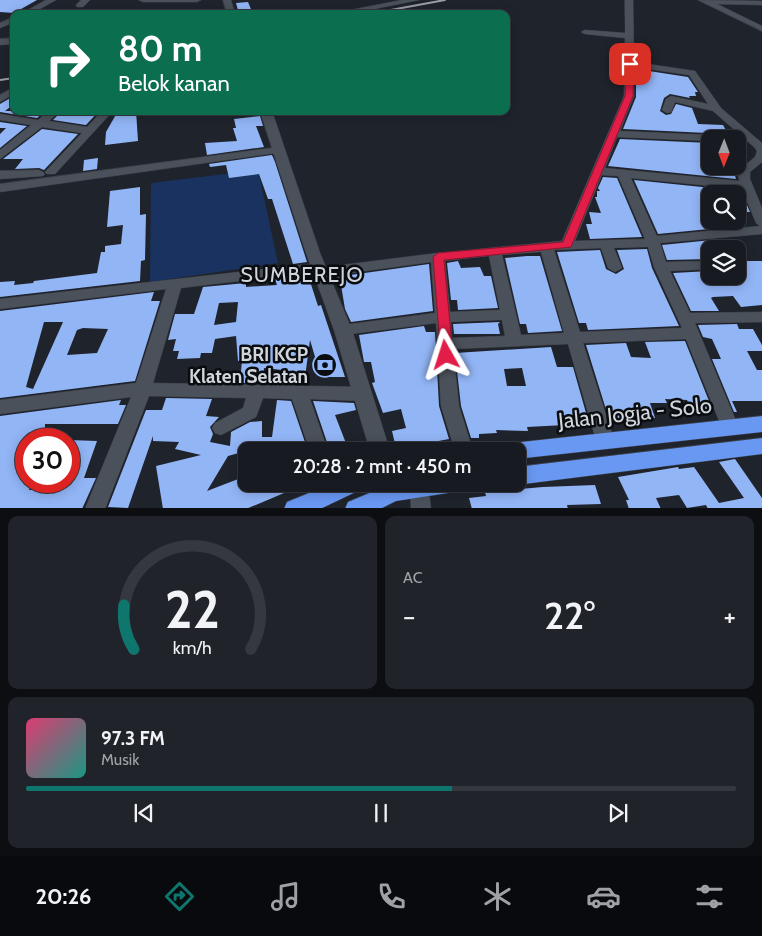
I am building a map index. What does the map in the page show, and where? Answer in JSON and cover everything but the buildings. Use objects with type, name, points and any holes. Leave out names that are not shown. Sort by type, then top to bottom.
[{"type":"highway","name":"Jalan Jogja - Solo","points":[[526,449],[762,424]]},
{"type":"highway","points":[[526,475],[762,446]]},
{"type":"highway","points":[[295,508],[324,492]]},
{"type":"highway","points":[[356,508],[385,492]]},
{"type":"highway","points":[[403,492],[420,498],[432,492]]},
{"type":"main road","points":[[267,115],[320,270],[343,330],[377,442]]},
{"type":"street","points":[[32,10],[52,0]]},
{"type":"street","points":[[143,0],[197,0]]},
{"type":"street","points":[[357,10],[415,0]]},
{"type":"street","points":[[567,245],[629,96],[629,0]]},
{"type":"street","points":[[705,1],[762,3]]},
{"type":"street","points":[[705,1],[762,29]]},
{"type":"street","points":[[585,32],[630,36]]},
{"type":"street","points":[[630,64],[692,73],[717,110],[762,151],[760,158],[744,171],[753,196],[756,212],[762,223]]},
{"type":"street","points":[[667,110],[671,99],[675,98],[717,110]]},
{"type":"street","points":[[0,156],[50,115]]},
{"type":"street","points":[[51,172],[104,115]]},
{"type":"street","points":[[0,117],[90,130]]},
{"type":"street","points":[[614,134],[701,138]]},
{"type":"street","points":[[746,140],[752,140]]},
{"type":"street","points":[[0,188],[279,150]]},
{"type":"street","points":[[0,175],[51,172],[108,165]]},
{"type":"street","points":[[599,171],[748,186]]},
{"type":"street","points":[[623,174],[652,241],[660,267],[692,333],[730,428]]},
{"type":"street","points":[[0,304],[438,257],[567,245],[652,241],[762,230]]},
{"type":"street","points":[[606,244],[615,268]]},
{"type":"street","points":[[546,247],[605,440]]},
{"type":"street","points":[[495,252],[514,341]]},
{"type":"street","points":[[438,257],[450,406],[461,442]]},
{"type":"street","points":[[660,267],[701,265]]},
{"type":"street","points":[[95,508],[143,390],[175,285]]},
{"type":"street","points":[[343,330],[442,318],[509,315]]},
{"type":"street","points":[[684,318],[762,317]]},
{"type":"street","points":[[445,344],[692,333]]},
{"type":"street","points":[[0,407],[143,390],[363,394]]},
{"type":"street","points":[[221,428],[250,412],[257,392]]},
{"type":"street","points":[[299,393],[316,442]]},
{"type":"shaded area","points":[[258,170],[278,263],[150,282],[151,183]]},
{"type":"railway","points":[[391,10],[445,0]]},
{"type":"railway","points":[[0,80],[10,79]]},
{"type":"place","name":"BRI KCP Klaten Selatan","points":[[325,365]]},
{"type":"district","name":"SUMBEREJO","points":[[302,274]]},
{"type":"route","points":[[446,355],[438,257],[567,245],[629,96],[630,64]]}]
